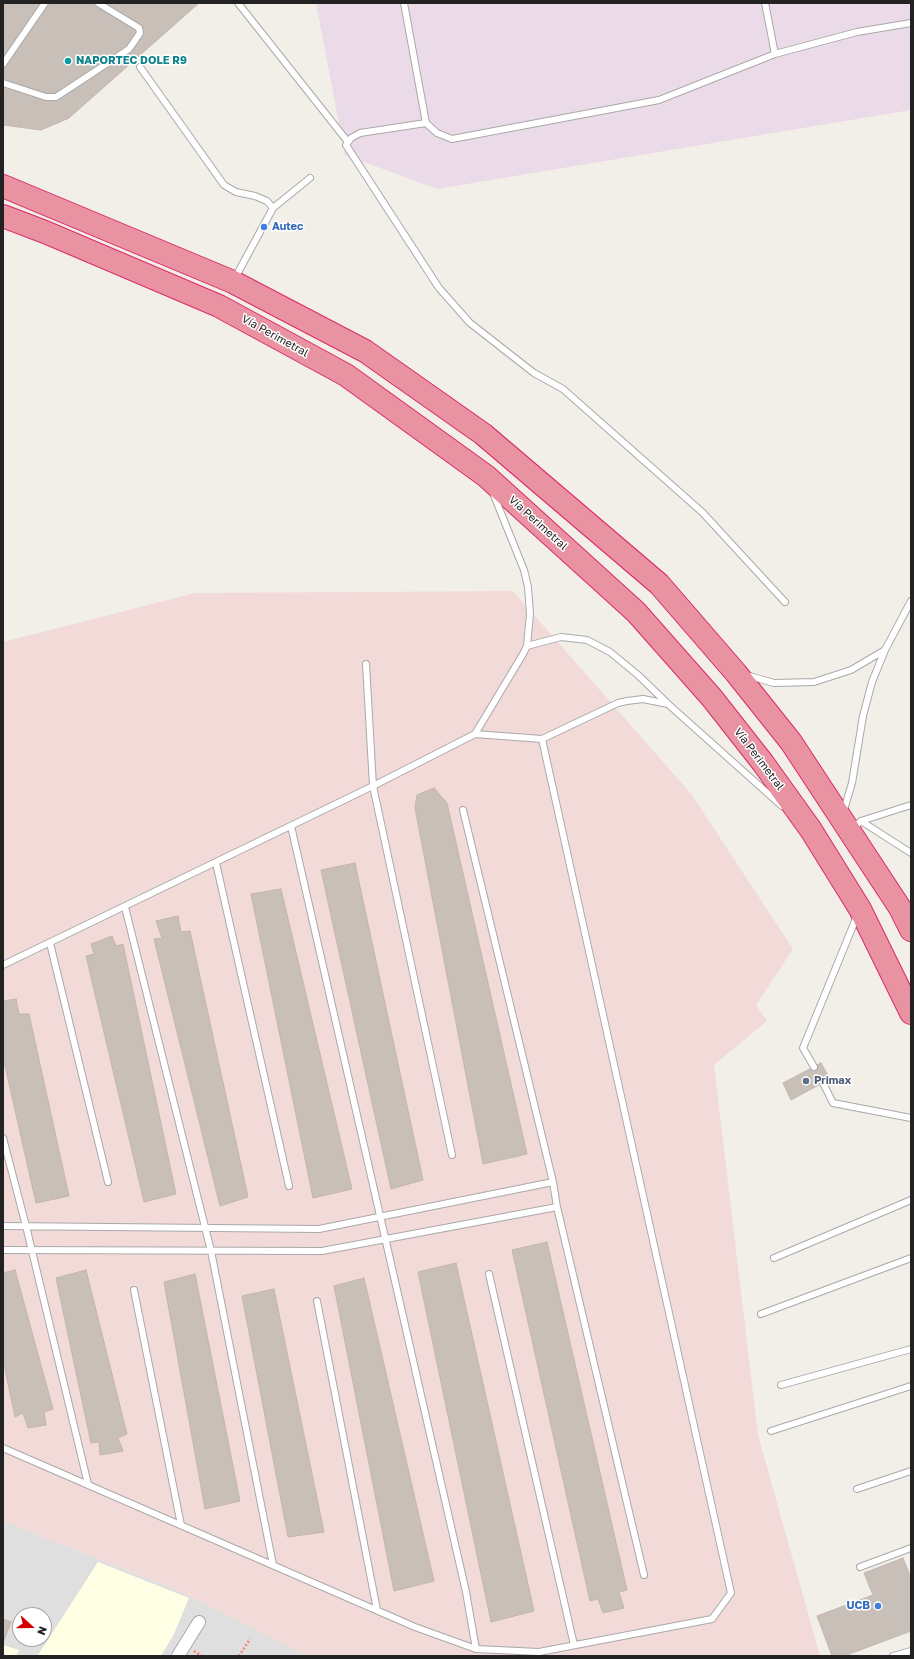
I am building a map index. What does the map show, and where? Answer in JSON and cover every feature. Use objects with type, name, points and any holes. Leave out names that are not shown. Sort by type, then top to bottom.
[{"type":"highway","points":[[10,186],[233,282],[365,351],[482,434],[659,584],[736,673],[791,742],[851,823],[911,930]]},
{"type":"highway","name":"Vía Perimetral","points":[[3,216],[45,232],[226,309],[346,375],[486,476],[636,612],[712,698],[763,763],[811,830],[860,909],[911,1013]]},
{"type":"street","points":[[178,1656],[199,1622]]},
{"type":"lane","points":[[3,64],[45,3]]},
{"type":"lane","points":[[3,83],[46,98],[56,97],[66,92],[129,49],[140,33],[139,28],[98,3]]},
{"type":"lane","points":[[238,3],[348,142]]},
{"type":"lane","points":[[404,3],[426,124],[437,133],[452,139],[659,100],[775,54],[857,32],[911,23]]},
{"type":"lane","points":[[765,3],[775,54]]},
{"type":"lane","points":[[140,67],[224,185],[236,192],[255,196],[267,201],[273,208]]},
{"type":"lane","points":[[426,124],[360,133],[351,138],[348,142],[347,148],[367,176],[439,288],[470,323],[534,374],[563,389],[702,512],[785,602]]},
{"type":"lane","points":[[233,282],[273,208],[310,178]]},
{"type":"lane","points":[[3,965],[216,863],[475,734],[502,691],[527,646],[530,614],[528,587],[524,570],[486,476]]},
{"type":"lane","points":[[851,823],[852,783],[863,716],[872,682],[885,650],[911,601]]},
{"type":"lane","points":[[527,646],[561,637],[587,640],[610,652],[638,674],[668,704],[811,830]]},
{"type":"lane","points":[[736,673],[774,683],[814,682],[852,670],[885,650]]},
{"type":"lane","points":[[366,664],[373,786],[452,1155]]},
{"type":"lane","points":[[475,734],[542,739],[618,703],[643,699],[668,704]]},
{"type":"lane","points":[[3,1448],[415,1627],[476,1649],[539,1652],[712,1619],[731,1593],[542,739]]},
{"type":"lane","points":[[851,823],[911,805]]},
{"type":"lane","points":[[463,810],[553,1182],[557,1207],[644,1575]]},
{"type":"lane","points":[[851,823],[911,852]]},
{"type":"lane","points":[[291,826],[384,1239],[466,1592],[476,1649]]},
{"type":"lane","points":[[216,863],[289,1186]]},
{"type":"lane","points":[[125,907],[206,1228],[273,1565]]},
{"type":"lane","points":[[814,1067],[803,1048],[860,909]]},
{"type":"lane","points":[[50,943],[108,1182]]},
{"type":"lane","points":[[823,1083],[833,1103],[911,1118]]},
{"type":"lane","points":[[3,1138],[26,1226],[88,1484]]},
{"type":"lane","points":[[3,1226],[319,1229],[553,1182]]},
{"type":"lane","points":[[774,1258],[911,1200]]},
{"type":"lane","points":[[3,1250],[322,1251],[557,1207]]},
{"type":"lane","points":[[761,1314],[911,1258]]},
{"type":"lane","points":[[489,1274],[574,1645]]},
{"type":"lane","points":[[134,1290],[181,1525]]},
{"type":"lane","points":[[317,1301],[377,1610]]},
{"type":"lane","points":[[781,1385],[911,1349]]},
{"type":"lane","points":[[771,1431],[911,1386]]},
{"type":"lane","points":[[857,1489],[911,1471]]},
{"type":"lane","points":[[860,1567],[911,1548]]},
{"type":"lane","points":[[893,1656],[911,1651]]},
{"type":"path","points":[[239,1656],[250,1638]]},
{"type":"shaded area","points":[[316,3],[911,3],[911,110],[437,189],[345,155]]},
{"type":"shaded area","points":[[513,591],[692,795],[793,949],[756,1005],[767,1021],[714,1065],[758,1435],[820,1656],[308,1656],[184,1593],[3,1521],[3,642],[195,593]]},
{"type":"shaded area","points":[[3,1521],[184,1593],[308,1656],[3,1656]]},
{"type":"shaded area","points":[[98,1562],[189,1598],[174,1634],[161,1656],[38,1655],[43,1647],[52,1647],[52,1633]]},
{"type":"shaded area","points":[[3,1645],[19,1650],[16,1656],[3,1656]]},
{"type":"building","name":"NAPORTEC DOLE R9","points":[[3,3],[199,3],[69,118],[41,130],[3,125]]},
{"type":"building","points":[[434,788],[447,803],[527,1154],[483,1164],[415,808],[417,795]]},
{"type":"building","points":[[355,863],[423,1180],[391,1189],[321,870]]},
{"type":"building","points":[[281,889],[352,1189],[313,1198],[251,894]]},
{"type":"building","points":[[178,916],[181,932],[190,931],[248,1197],[220,1206],[154,939],[162,938],[156,921]]},
{"type":"building","points":[[112,936],[116,946],[123,944],[176,1194],[144,1202],[86,956],[94,954],[91,944]]},
{"type":"building","points":[[16,999],[19,1014],[29,1014],[69,1196],[36,1203],[3,1057],[3,1001]]},
{"type":"building","name":"Primax","points":[[821,1063],[830,1079],[791,1100],[783,1083]]},
{"type":"building","points":[[547,1242],[627,1590],[619,1592],[624,1608],[603,1613],[598,1599],[590,1601],[512,1250]]},
{"type":"building","points":[[456,1263],[534,1611],[491,1622],[418,1272]]},
{"type":"building","points":[[15,1270],[53,1409],[44,1412],[46,1425],[28,1428],[23,1413],[15,1417],[3,1360],[3,1273]]},
{"type":"building","points":[[86,1270],[127,1434],[118,1438],[123,1451],[100,1455],[99,1442],[91,1443],[56,1278]]},
{"type":"building","points":[[195,1274],[240,1501],[205,1509],[164,1282]]},
{"type":"building","points":[[364,1278],[434,1581],[394,1591],[334,1286]]},
{"type":"building","points":[[274,1289],[324,1532],[288,1537],[242,1296]]},
{"type":"building","name":"UCB","points":[[903,1558],[911,1578],[911,1631],[844,1656],[832,1656],[817,1616],[873,1595],[864,1573]]},
{"type":"building","points":[[3,1619],[11,1622],[3,1643]]},
{"type":"place","name":"NAPORTEC DOLE R9","points":[[68,61]]},
{"type":"place","name":"Autec","points":[[264,227]]},
{"type":"place","name":"Primax","points":[[806,1081]]},
{"type":"place","name":"UCB","points":[[878,1606]]}]
